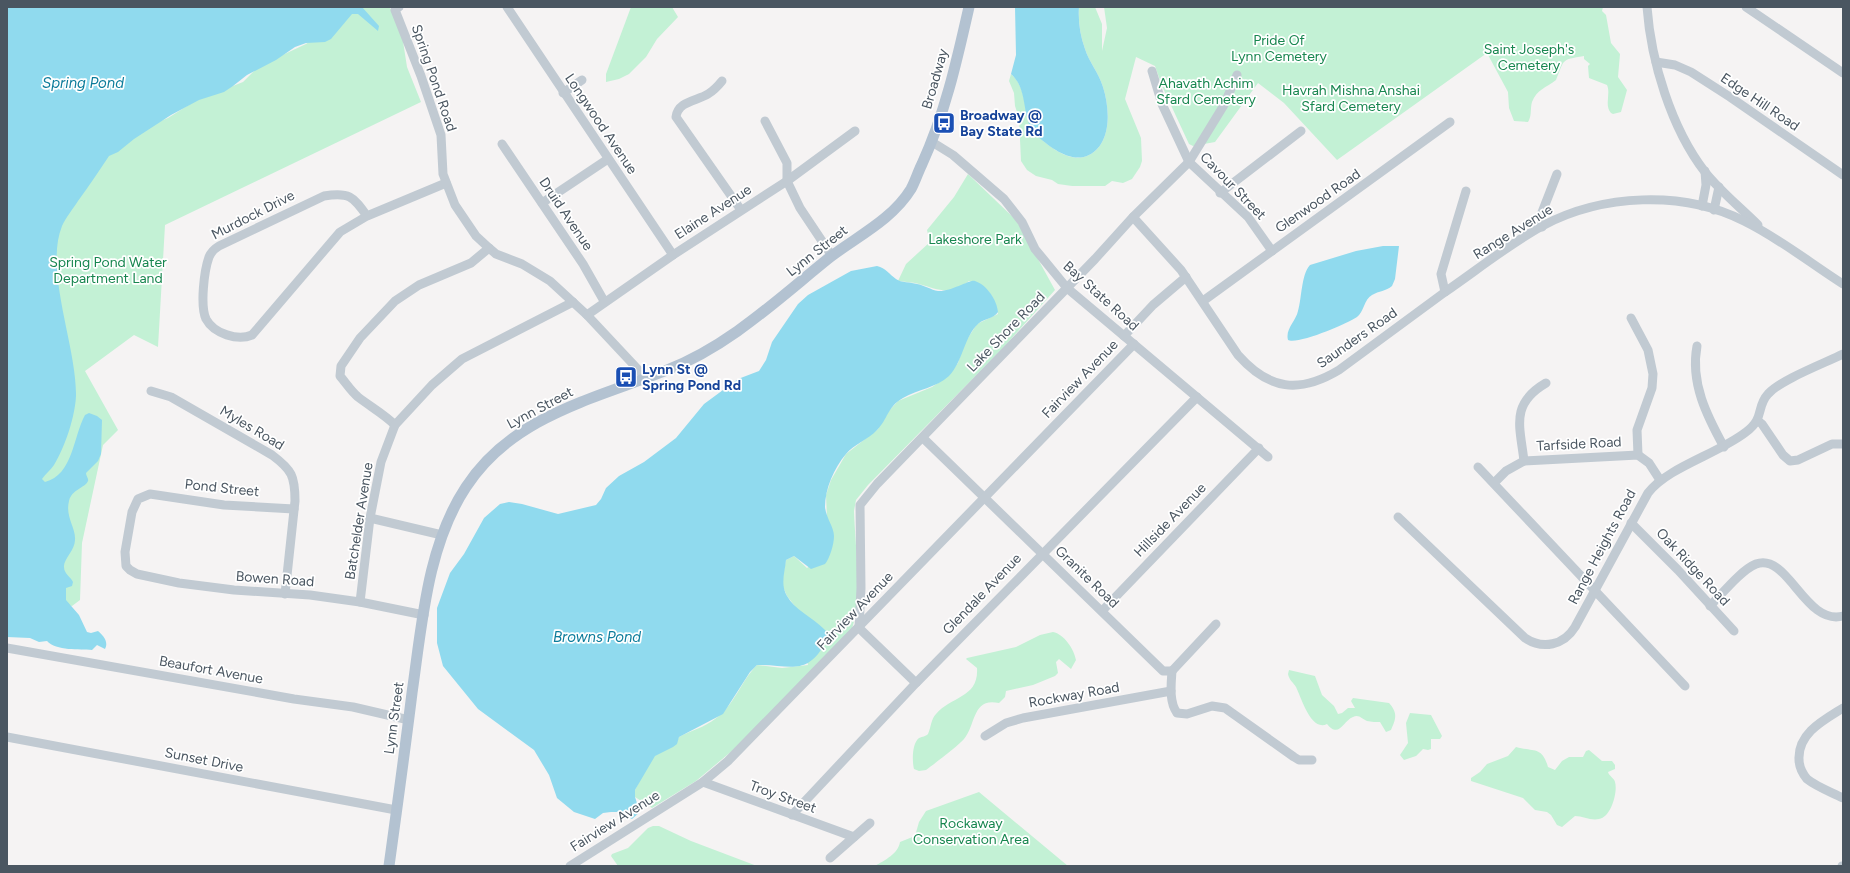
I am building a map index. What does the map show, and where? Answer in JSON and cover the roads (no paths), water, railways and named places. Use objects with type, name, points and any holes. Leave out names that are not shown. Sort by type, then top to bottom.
[{"type":"main road","name":"Broadway","points":[[925,157],[932,142],[956,63],[969,7]]},
{"type":"main road","name":"Lynn Street","points":[[389,866],[431,574],[442,535],[467,485],[489,457],[521,431],[562,409],[669,370],[708,352],[734,334],[832,256],[881,221],[910,190],[925,157]]},
{"type":"street","name":"Longwood Avenue","points":[[506,7],[673,255]]},
{"type":"street","points":[[1647,7],[1649,33],[1666,99],[1691,150],[1704,171],[1767,233]]},
{"type":"street","points":[[1746,7],[1843,73]]},
{"type":"street","name":"Spring Pond Road","points":[[397,9],[441,135],[443,174],[455,205],[476,236],[489,248],[496,254],[522,264],[550,281],[587,315],[646,378]]},
{"type":"street","name":"Edge Hill Road","points":[[1656,62],[1675,64],[1691,72],[1843,175]]},
{"type":"street","name":"Cavour Street","points":[[1152,71],[1162,104],[1189,162],[1248,217],[1272,251]]},
{"type":"street","name":"Lake Shore Road","points":[[859,628],[861,588],[860,505],[877,484],[1067,288],[1133,217],[1189,162],[1224,105],[1237,75]]},
{"type":"street","points":[[563,93],[582,80]]},
{"type":"street","points":[[722,82],[709,94],[681,106],[676,114],[679,122],[741,210]]},
{"type":"street","points":[[765,121],[787,163],[787,181],[800,208],[832,256]]},
{"type":"street","name":"Glenwood Road","points":[[1203,301],[1450,122]]},
{"type":"street","name":"Elaine Avenue","points":[[587,315],[604,301],[787,181],[854,131]]},
{"type":"street","points":[[1220,192],[1301,131]]},
{"type":"street","name":"Bay State Road","points":[[932,142],[953,155],[1004,199],[1022,222],[1035,249],[1067,288],[1268,457]]},
{"type":"street","name":"Druid Avenue","points":[[502,144],[583,264],[604,301]]},
{"type":"street","points":[[542,203],[608,159]]},
{"type":"street","points":[[1702,206],[1706,185],[1704,171]]},
{"type":"street","points":[[1542,227],[1541,215],[1557,174]]},
{"type":"street","name":"Murdock Drive","points":[[367,216],[356,199],[351,196],[335,194],[324,196],[219,246],[211,252],[207,265],[203,302],[206,319],[217,329],[232,337],[245,338],[252,335],[340,232],[367,216],[446,182]]},
{"type":"street","points":[[1714,210],[1719,187]]},
{"type":"street","points":[[1444,292],[1441,274],[1466,191]]},
{"type":"street","name":"Range Avenue","points":[[1444,292],[1542,227],[1571,214],[1614,203],[1656,200],[1676,201],[1702,206],[1742,220],[1767,233],[1843,284]]},
{"type":"street","name":"Saunders Road","points":[[1133,217],[1186,277],[1238,355],[1248,366],[1270,381],[1296,386],[1311,384],[1324,379],[1340,370],[1444,292]]},
{"type":"street","points":[[395,425],[383,413],[358,396],[350,388],[340,376],[341,366],[360,338],[395,301],[419,285],[471,263],[489,248]]},
{"type":"street","points":[[1124,336],[1153,305],[1186,277]]},
{"type":"street","name":"Batchelder Avenue","points":[[360,602],[370,518],[381,462],[395,425],[432,385],[462,359],[573,302]]},
{"type":"street","points":[[1631,318],[1648,350],[1653,374],[1652,388],[1637,430],[1638,455]]},
{"type":"street","name":"Fairview Avenue","points":[[570,866],[703,782],[728,761],[1134,344]]},
{"type":"street","points":[[1697,346],[1695,364],[1699,390],[1709,420],[1724,447]]},
{"type":"street","points":[[1843,354],[1773,389],[1763,400],[1758,421],[1766,428],[1783,455],[1790,460],[1800,460],[1832,444],[1843,444]]},
{"type":"street","points":[[1524,461],[1520,412],[1530,394],[1546,383]]},
{"type":"street","name":"Myles Road","points":[[151,391],[171,397],[272,455],[288,467],[294,479],[294,509],[285,594]]},
{"type":"street","name":"Glendale Avenue","points":[[792,815],[916,683],[1042,553],[1197,397]]},
{"type":"street","name":"Range Heights Road","points":[[1398,516],[1522,636],[1536,643],[1555,644],[1568,636],[1575,627],[1648,492],[1660,480],[1724,447],[1747,432],[1758,421]]},
{"type":"street","name":"Granite Road","points":[[923,438],[1163,671],[1172,672]]},
{"type":"street","name":"Hillside Avenue","points":[[1102,611],[1259,448]]},
{"type":"street","name":"Tarfside Road","points":[[1494,483],[1506,470],[1524,461],[1638,455],[1649,463],[1660,480]]},
{"type":"street","points":[[1478,467],[1685,686]]},
{"type":"street","name":"Pond Street","points":[[126,566],[125,552],[132,512],[138,499],[148,495],[156,494],[224,505],[294,509]]},
{"type":"street","points":[[370,518],[442,535]]},
{"type":"street","name":"Oak Ridge Road","points":[[1631,523],[1678,570],[1734,631]]},
{"type":"street","points":[[1710,606],[1747,570],[1755,564],[1764,564],[1773,566],[1780,571],[1821,613],[1833,617],[1843,616]]},
{"type":"street","name":"Bowen Road","points":[[126,566],[137,574],[179,583],[234,590],[360,602],[424,615]]},
{"type":"street","points":[[1216,624],[1172,672],[1171,691],[1174,709],[1177,713],[1182,715],[1206,707],[1218,707],[1231,711],[1294,757],[1299,760],[1312,760]]},
{"type":"street","points":[[859,628],[916,683]]},
{"type":"street","name":"Beaufort Avenue","points":[[7,648],[294,699],[354,708],[409,720]]},
{"type":"street","name":"Rockway Road","points":[[984,736],[1006,723],[1024,718],[1171,691]]},
{"type":"street","points":[[1843,708],[1812,729],[1803,741],[1799,754],[1800,768],[1807,778],[1826,790],[1843,798]]},
{"type":"street","name":"Sunset Drive","points":[[7,738],[396,810]]},
{"type":"street","name":"Troy Street","points":[[703,782],[854,837]]},
{"type":"street","points":[[830,858],[870,823]]},
{"type":"water","name":"Spring Pond","points":[[7,7],[362,7],[379,26],[378,31],[358,14],[352,14],[331,39],[325,42],[306,43],[295,47],[276,60],[247,75],[224,92],[199,100],[171,115],[134,139],[118,152],[109,156],[62,226],[57,244],[57,265],[59,287],[72,355],[76,396],[72,422],[62,450],[54,465],[42,479],[45,482],[54,478],[67,464],[85,415],[89,413],[102,420],[101,454],[98,461],[86,473],[88,480],[86,483],[73,494],[69,501],[68,512],[74,531],[75,540],[73,547],[65,561],[64,567],[65,572],[73,582],[72,586],[66,588],[66,600],[79,615],[87,632],[91,633],[98,631],[103,637],[106,641],[105,649],[97,645],[92,650],[68,649],[56,646],[47,641],[39,642],[30,638],[7,637]]},
{"type":"water","points":[[1015,7],[1079,7],[1079,23],[1082,38],[1087,54],[1103,87],[1108,115],[1102,142],[1096,150],[1089,155],[1075,157],[1061,153],[1037,136],[1028,122],[1021,89],[1011,74],[1016,55]]},
{"type":"water","points":[[1383,246],[1399,246],[1395,279],[1392,286],[1369,297],[1359,315],[1352,320],[1311,337],[1301,340],[1288,340],[1288,332],[1297,315],[1303,281],[1310,265],[1356,251]]},
{"type":"water","name":"Browns Pond","points":[[877,266],[898,280],[915,283],[938,291],[949,290],[975,281],[984,286],[991,294],[996,303],[998,312],[994,316],[976,326],[968,338],[954,370],[949,376],[933,386],[903,398],[894,405],[881,426],[869,437],[849,451],[842,460],[834,472],[828,486],[825,500],[827,515],[833,529],[834,536],[829,558],[825,564],[811,569],[794,556],[786,560],[783,582],[785,592],[794,605],[826,631],[827,639],[825,643],[817,655],[803,665],[787,667],[757,665],[750,672],[723,714],[679,737],[677,744],[655,756],[635,790],[635,797],[640,812],[632,819],[617,812],[603,813],[595,819],[574,812],[557,798],[549,775],[534,750],[478,709],[443,666],[437,643],[437,608],[450,573],[464,554],[484,518],[500,504],[509,502],[522,504],[558,514],[596,505],[601,499],[606,488],[619,476],[644,462],[676,438],[704,404],[738,379],[759,371],[766,360],[772,342],[798,304],[808,295],[851,271]]},
{"type":"place","name":"Broadway @ Bay State Rd","points":[[944,123]]},
{"type":"place","name":"Lynn St @ Spring Pond Rd","points":[[626,377]]},
{"type":"park label","name":"Pride Of Lynn Cemetery","points":[[1279,48]]},
{"type":"park label","name":"Saint Joseph's Cemetery","points":[[1529,58]]},
{"type":"park label","name":"Ahavath Achim Sfard Cemetery","points":[[1206,92]]},
{"type":"park label","name":"Havrah Mishna Anshai Sfard Cemetery","points":[[1351,98]]},
{"type":"park label","name":"Lakeshore Park","points":[[975,239]]},
{"type":"park label","name":"Spring Pond Water Department Land","points":[[108,270]]},
{"type":"park label","name":"Rockaway Conservation Area","points":[[971,832]]}]
